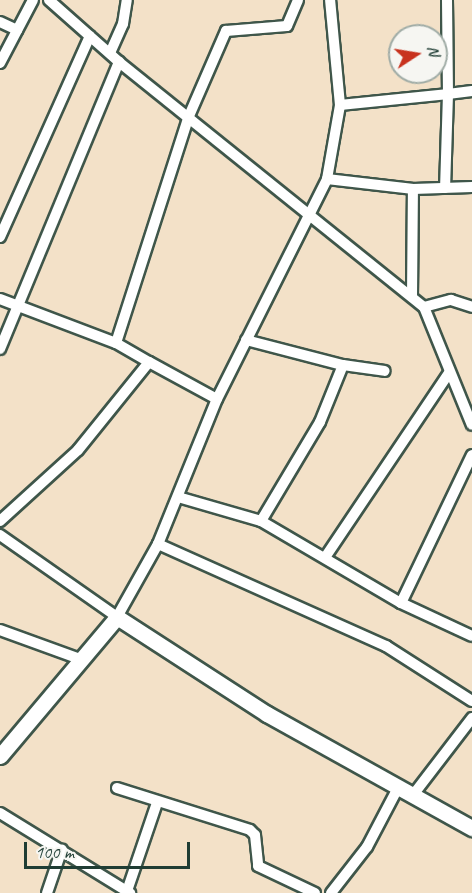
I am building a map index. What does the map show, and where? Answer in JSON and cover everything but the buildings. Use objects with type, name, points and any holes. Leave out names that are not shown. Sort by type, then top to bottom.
[{"type":"street","points":[[0,63],[33,0]]},
{"type":"street","points":[[50,0],[119,62],[424,308],[472,425]]},
{"type":"street","points":[[110,53],[123,24],[127,0]]},
{"type":"street","points":[[116,343],[189,117],[226,31],[287,26],[298,0]]},
{"type":"street","points":[[0,756],[117,617],[158,544],[217,399],[327,179],[340,105],[330,0]]},
{"type":"street","points":[[445,188],[448,94],[447,0]]},
{"type":"street","points":[[0,22],[17,30]]},
{"type":"street","points":[[0,237],[90,36]]},
{"type":"street","points":[[0,349],[119,62]]},
{"type":"street","points":[[340,105],[472,91]]},
{"type":"street","points":[[327,179],[413,189],[472,188]]},
{"type":"street","points":[[412,297],[413,189]]},
{"type":"street","points":[[0,299],[116,343],[217,399]]},
{"type":"street","points":[[424,308],[451,300],[472,306]]},
{"type":"street","points":[[246,340],[343,365],[385,371]]},
{"type":"street","points":[[0,521],[78,450],[149,362]]},
{"type":"street","points":[[261,521],[320,422],[343,365]]},
{"type":"street","points":[[326,556],[449,373]]},
{"type":"street","points":[[401,603],[472,455]]},
{"type":"street","points":[[178,497],[261,521],[326,556],[401,603],[471,634]]},
{"type":"street","points":[[0,535],[117,617],[267,714],[472,828]]},
{"type":"street","points":[[158,544],[386,646],[472,701]]},
{"type":"street","points":[[0,630],[80,659]]},
{"type":"street","points":[[413,795],[472,718]]},
{"type":"street","points":[[117,788],[157,803],[250,830],[255,836],[258,866],[315,893]]},
{"type":"street","points":[[331,893],[367,847],[398,788]]},
{"type":"street","points":[[0,813],[62,849],[128,892],[157,803]]},
{"type":"street","points":[[47,893],[62,849]]}]
